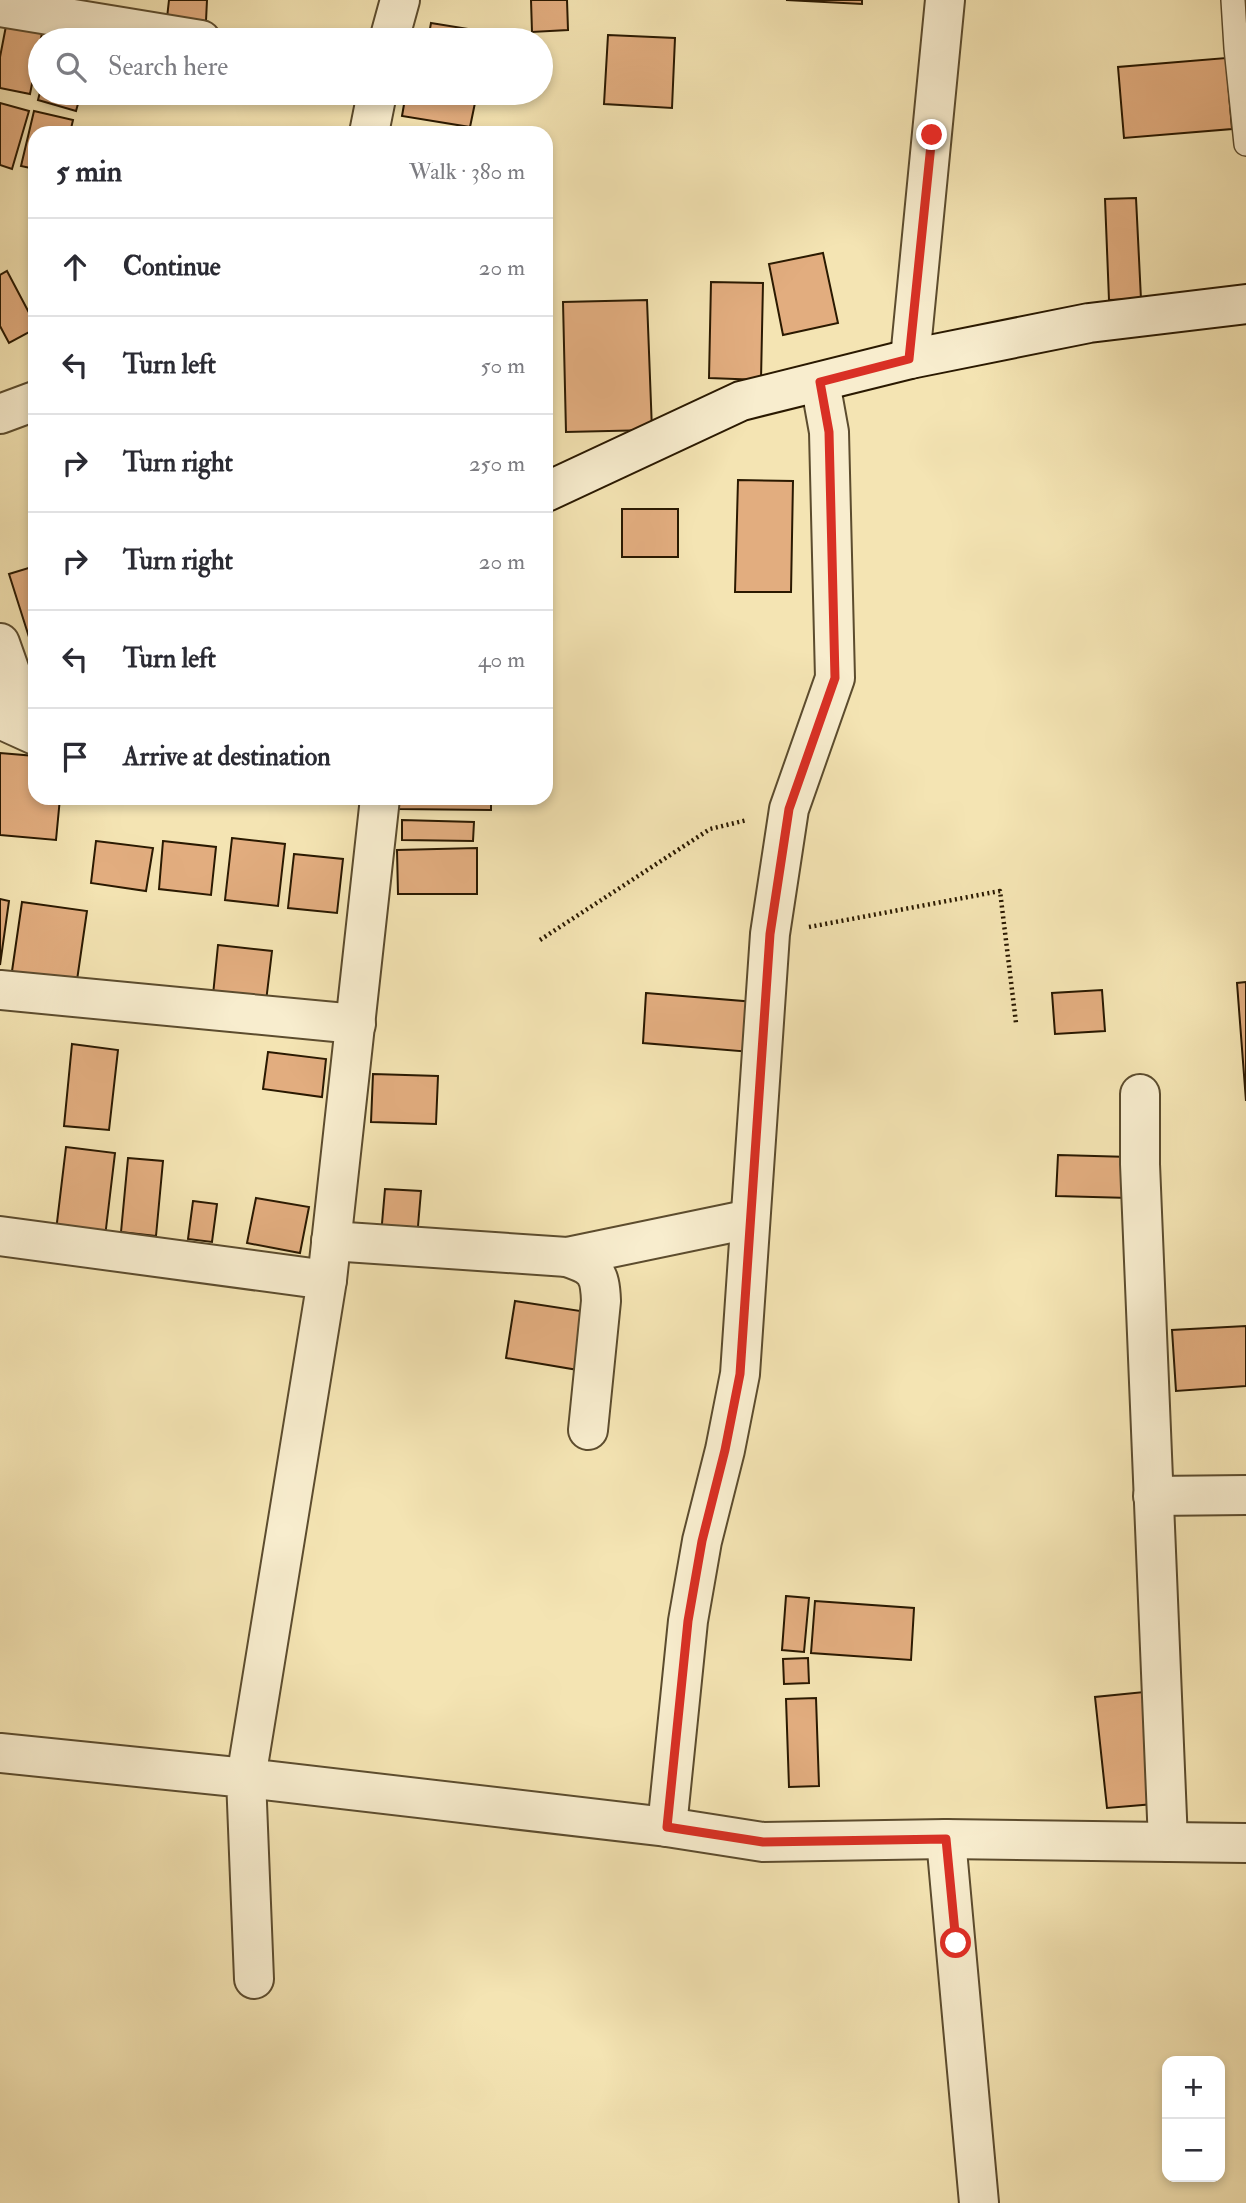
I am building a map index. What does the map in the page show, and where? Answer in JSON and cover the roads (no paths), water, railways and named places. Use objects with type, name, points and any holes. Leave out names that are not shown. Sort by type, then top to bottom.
[{"type":"street","points":[[392,28],[400,0]]},
{"type":"street","points":[[909,359],[945,0]]},
{"type":"street","points":[[0,7],[128,28]]},
{"type":"street","points":[[370,126],[375,105]]},
{"type":"street","points":[[553,489],[741,401],[909,359],[1089,323],[1246,304]]},
{"type":"street","points":[[667,1827],[688,1621],[702,1541],[725,1450],[740,1374],[770,934],[789,809],[835,678],[829,432],[820,382]]},
{"type":"street","points":[[0,414],[28,404]]},
{"type":"street","points":[[0,643],[13,700],[28,724]]},
{"type":"street","points":[[254,1979],[246,1778],[327,1280],[379,805]]},
{"type":"street","points":[[0,990],[356,1024]]},
{"type":"street","points":[[1140,1094],[1140,1164],[1168,1842]]},
{"type":"street","points":[[567,1257],[750,1219]]},
{"type":"street","points":[[0,1236],[327,1280]]},
{"type":"street","points":[[331,1241],[567,1257],[588,1264],[596,1272],[600,1283],[601,1301],[588,1430]]},
{"type":"street","points":[[1153,1496],[1246,1495]]},
{"type":"street","points":[[0,1753],[246,1778],[667,1827],[763,1842],[946,1839],[1246,1843]]},
{"type":"street","points":[[946,1839],[979,2203]]},
{"type":"lane","points":[[1233,0],[1246,144]]}]
